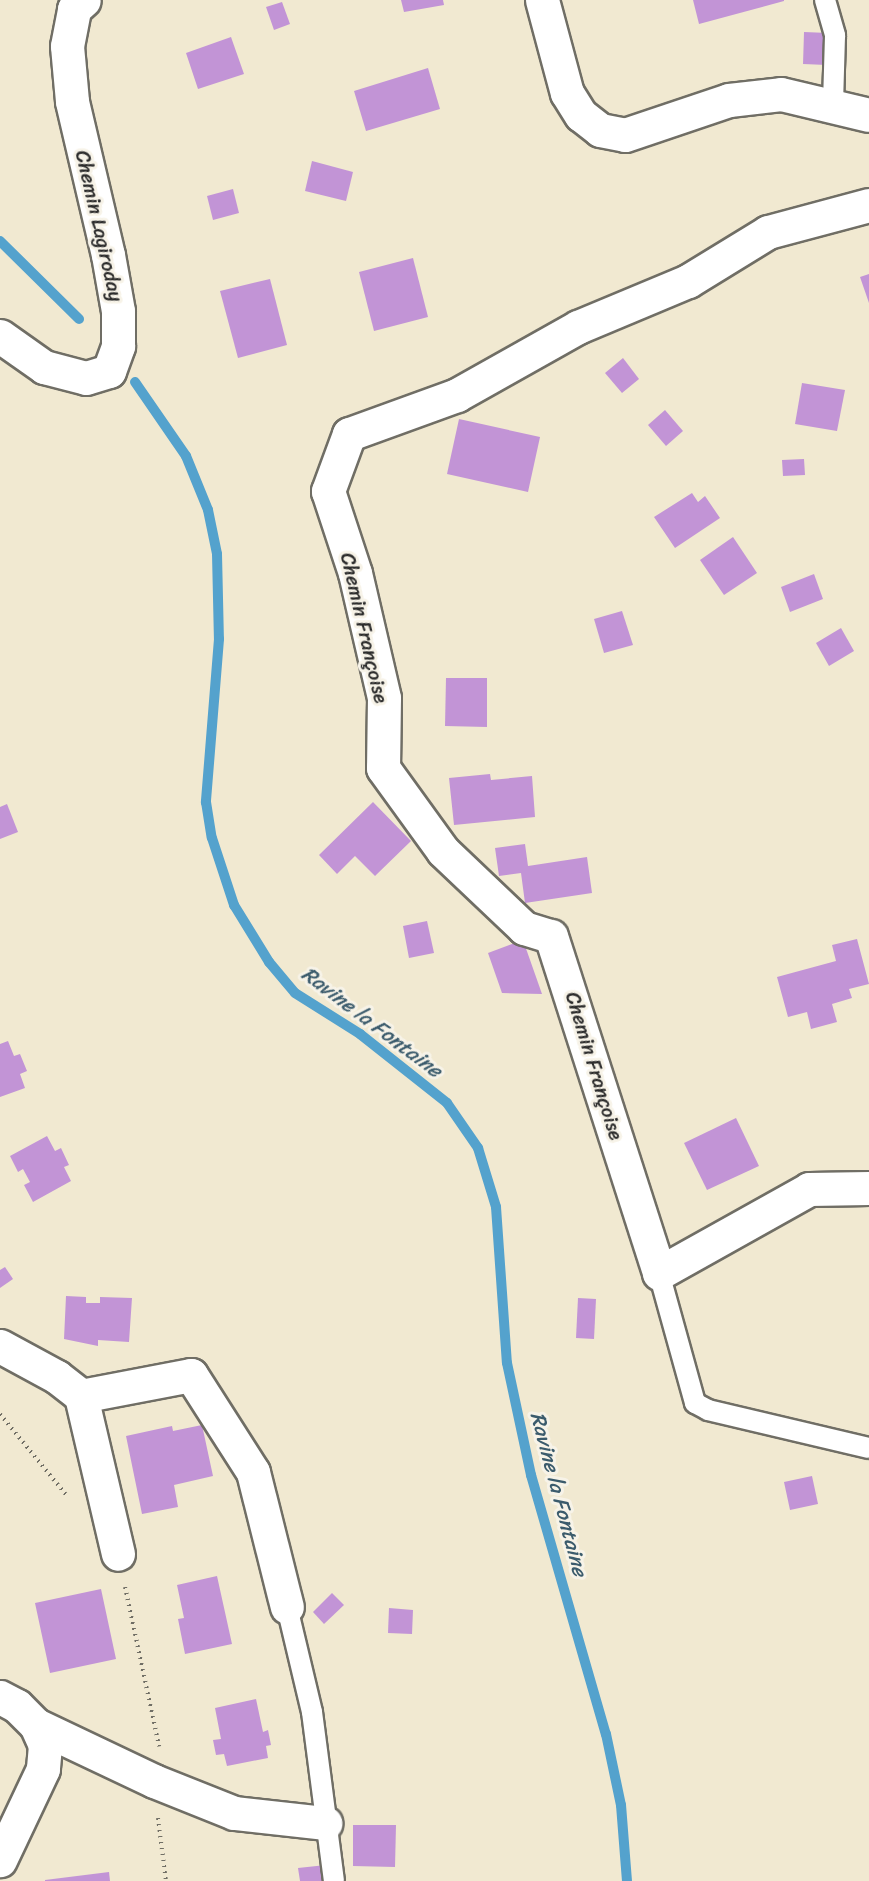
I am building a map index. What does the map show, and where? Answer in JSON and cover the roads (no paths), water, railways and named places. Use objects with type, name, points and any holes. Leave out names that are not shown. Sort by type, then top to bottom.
[{"type":"street","name":"Chemin Lagiroday","points":[[0,336],[44,367],[86,378],[109,371],[118,346],[118,311],[108,255],[72,101],[67,46],[74,9],[84,0]]},
{"type":"street","points":[[542,0],[567,93],[581,115],[600,130],[625,135],[729,100],[781,94],[869,115]]},
{"type":"street","name":"Chemin Françoise","points":[[659,1273],[551,936],[524,928],[442,851],[383,768],[384,698],[355,573],[328,491],[349,434],[457,396],[578,327],[688,281],[768,232],[869,205]]},
{"type":"street","points":[[659,1273],[810,1189],[869,1188]]},
{"type":"street","points":[[0,1346],[57,1377],[81,1396],[114,1540]]},
{"type":"street","points":[[81,1396],[191,1375],[253,1472],[287,1606]]},
{"type":"street","points":[[0,1697],[16,1706],[36,1725],[154,1782],[234,1813],[325,1823]]},
{"type":"street","points":[[0,1860],[43,1769],[45,1744],[36,1725]]},
{"type":"lane","points":[[825,0],[835,36],[833,105]]},
{"type":"lane","points":[[659,1273],[695,1404],[708,1410],[869,1448]]},
{"type":"lane","points":[[287,1606],[312,1712],[334,1881]]},
{"type":"waterway","name":"Ravine la Fontaine","points":[[0,241],[79,319]]},
{"type":"waterway","name":"Ravine la Fontaine","points":[[135,382],[186,456],[208,510],[217,554],[219,639],[206,802],[212,838],[234,905],[269,962],[295,993],[360,1034],[447,1103],[478,1148],[496,1207],[507,1363],[531,1475],[606,1734],[621,1805],[627,1881]]}]
